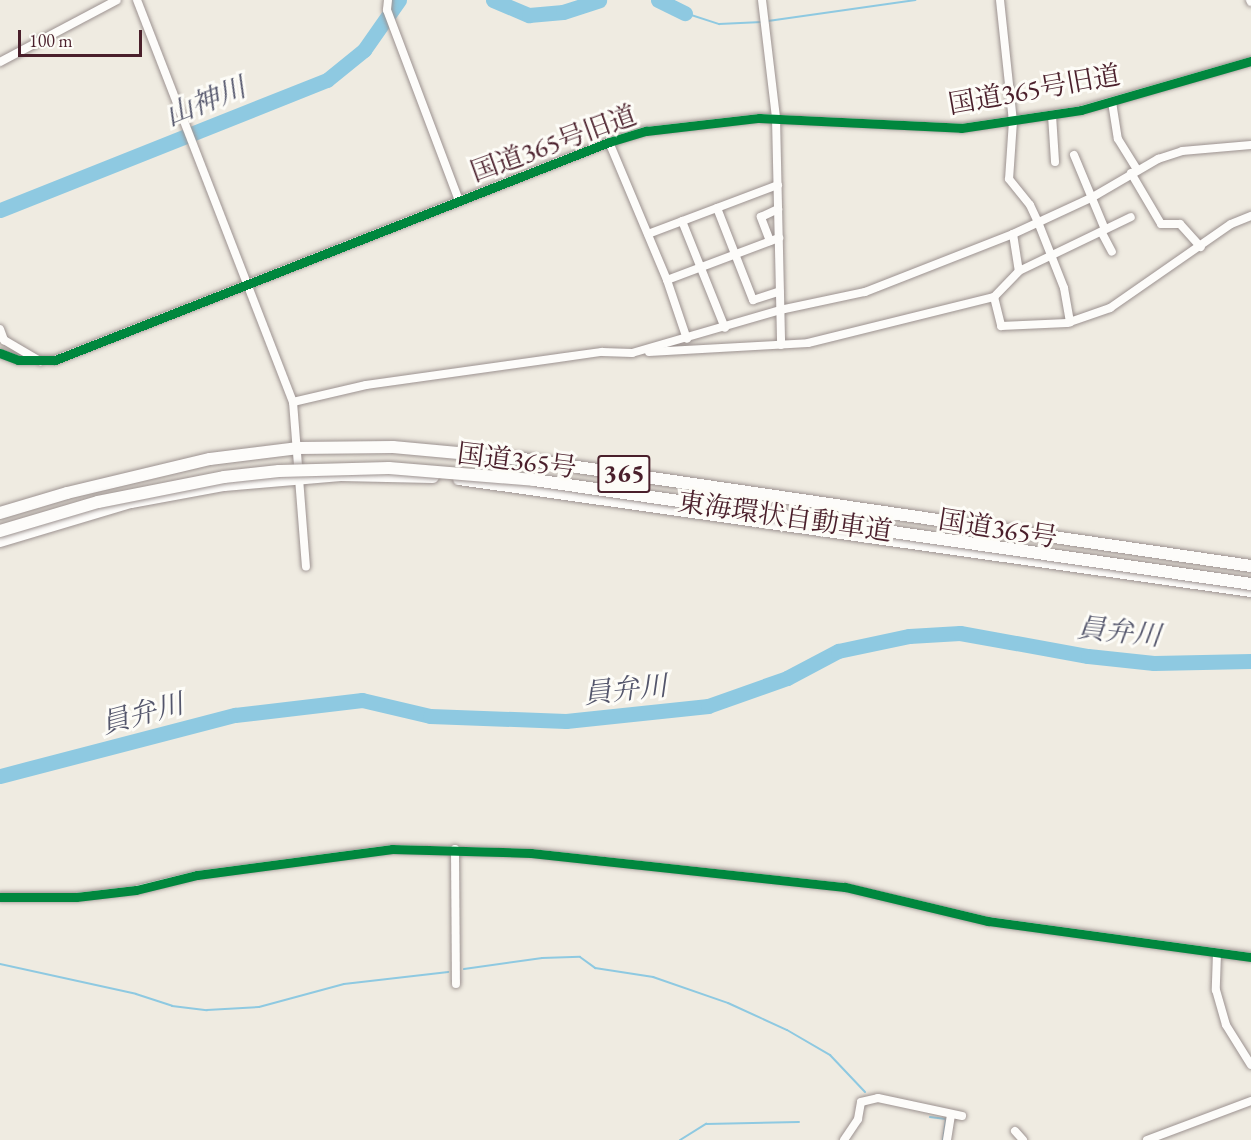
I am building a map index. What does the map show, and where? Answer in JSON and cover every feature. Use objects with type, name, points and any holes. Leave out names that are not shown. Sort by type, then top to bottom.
[{"type":"highway","name":"国道365号","points":[[0,513],[165,469],[298,448],[393,447],[523,459],[1251,566]]},
{"type":"highway","name":"東海環状自動車道","points":[[0,531],[98,502],[214,479],[279,471],[389,468],[546,482],[1251,584]]},
{"type":"highway","name":"国道365号","points":[[0,541],[130,502],[224,485],[301,477],[411,476],[521,487],[1251,591]]},
{"type":"street","points":[[0,62],[117,0]]},
{"type":"street","points":[[137,0],[191,144],[294,402],[306,566]]},
{"type":"street","points":[[388,0],[387,10],[459,201]]},
{"type":"street","points":[[762,0],[776,118],[778,208],[774,240],[780,291],[781,345]]},
{"type":"street","points":[[1000,0],[1013,121],[1009,179],[1030,205],[1038,222],[1050,259],[1064,288],[1070,322]]},
{"type":"street","name":"国道365号旧道","points":[[0,353],[40,362],[55,360],[609,142],[657,130],[776,118],[942,128],[1013,121],[1112,102],[1251,61]]},
{"type":"street","points":[[1112,102],[1118,139],[1161,224],[1180,224],[1201,248]]},
{"type":"street","points":[[1052,115],[1055,162]]},
{"type":"street","points":[[609,142],[667,280],[687,339]]},
{"type":"street","points":[[632,353],[687,339],[780,310],[865,292],[1013,234],[1093,196],[1134,171],[1182,151],[1251,145]]},
{"type":"street","points":[[1074,154],[1093,196],[1112,252]]},
{"type":"street","points":[[648,234],[778,185]]},
{"type":"street","points":[[717,208],[753,300],[780,291]]},
{"type":"street","points":[[774,240],[761,217],[778,208]]},
{"type":"street","points":[[994,297],[1001,326],[1070,322],[1110,308],[1201,248],[1231,224],[1251,216]]},
{"type":"street","points":[[294,402],[366,385],[602,352],[632,353],[808,343],[994,297],[1018,271],[1050,259],[1131,217]]},
{"type":"street","points":[[682,221],[724,328]]},
{"type":"street","points":[[1013,234],[1018,271]]},
{"type":"street","points":[[667,280],[774,240]]},
{"type":"street","points":[[0,329],[4,340],[40,362]]},
{"type":"street","points":[[0,897],[76,897],[322,857],[392,849],[455,849],[604,859],[845,887],[988,921],[1251,957]]},
{"type":"street","points":[[455,849],[456,984]]},
{"type":"street","points":[[1217,953],[1216,990],[1226,1025],[1251,1065]]},
{"type":"street","points":[[844,1140],[858,1119],[861,1102],[878,1098],[951,1116],[962,1116]]},
{"type":"street","points":[[1148,1140],[1251,1101]]},
{"type":"street","points":[[947,1140],[951,1116]]},
{"type":"street","points":[[1015,1131],[1023,1140]]},
{"type":"waterway","name":"山神川","points":[[0,210],[327,80],[364,50],[399,0]]},
{"type":"waterway","name":"山神川","points":[[493,0],[529,15],[563,12],[599,0]]},
{"type":"waterway","name":"山神川","points":[[658,0],[685,13]]},
{"type":"waterway","name":"山神川","points":[[768,21],[916,0]]},
{"type":"waterway","name":"山神川","points":[[685,13],[719,24],[762,22]]},
{"type":"waterway","name":"員弁川","points":[[0,776],[235,715],[362,700],[430,716],[566,721],[708,706],[787,678],[838,651],[909,636],[960,633],[1088,656],[1154,663],[1251,661]]},
{"type":"waterway","points":[[464,969],[542,958],[580,957],[595,968],[653,977],[728,1003],[787,1030],[830,1055],[865,1092]]},
{"type":"waterway","points":[[0,964],[136,994],[172,1006],[207,1010],[259,1007],[344,984],[448,972]]},
{"type":"waterway","points":[[930,1117],[946,1119],[943,1140]]},
{"type":"waterway","points":[[680,1140],[706,1124],[799,1122]]},
{"type":"cycle path","points":[[0,353],[18,360],[55,360],[609,142],[646,131],[759,118],[961,128],[1081,110],[1251,61]]},
{"type":"cycle path","points":[[0,897],[76,897],[136,890],[197,875],[392,849],[531,853],[845,887],[988,921],[1251,957]]}]
